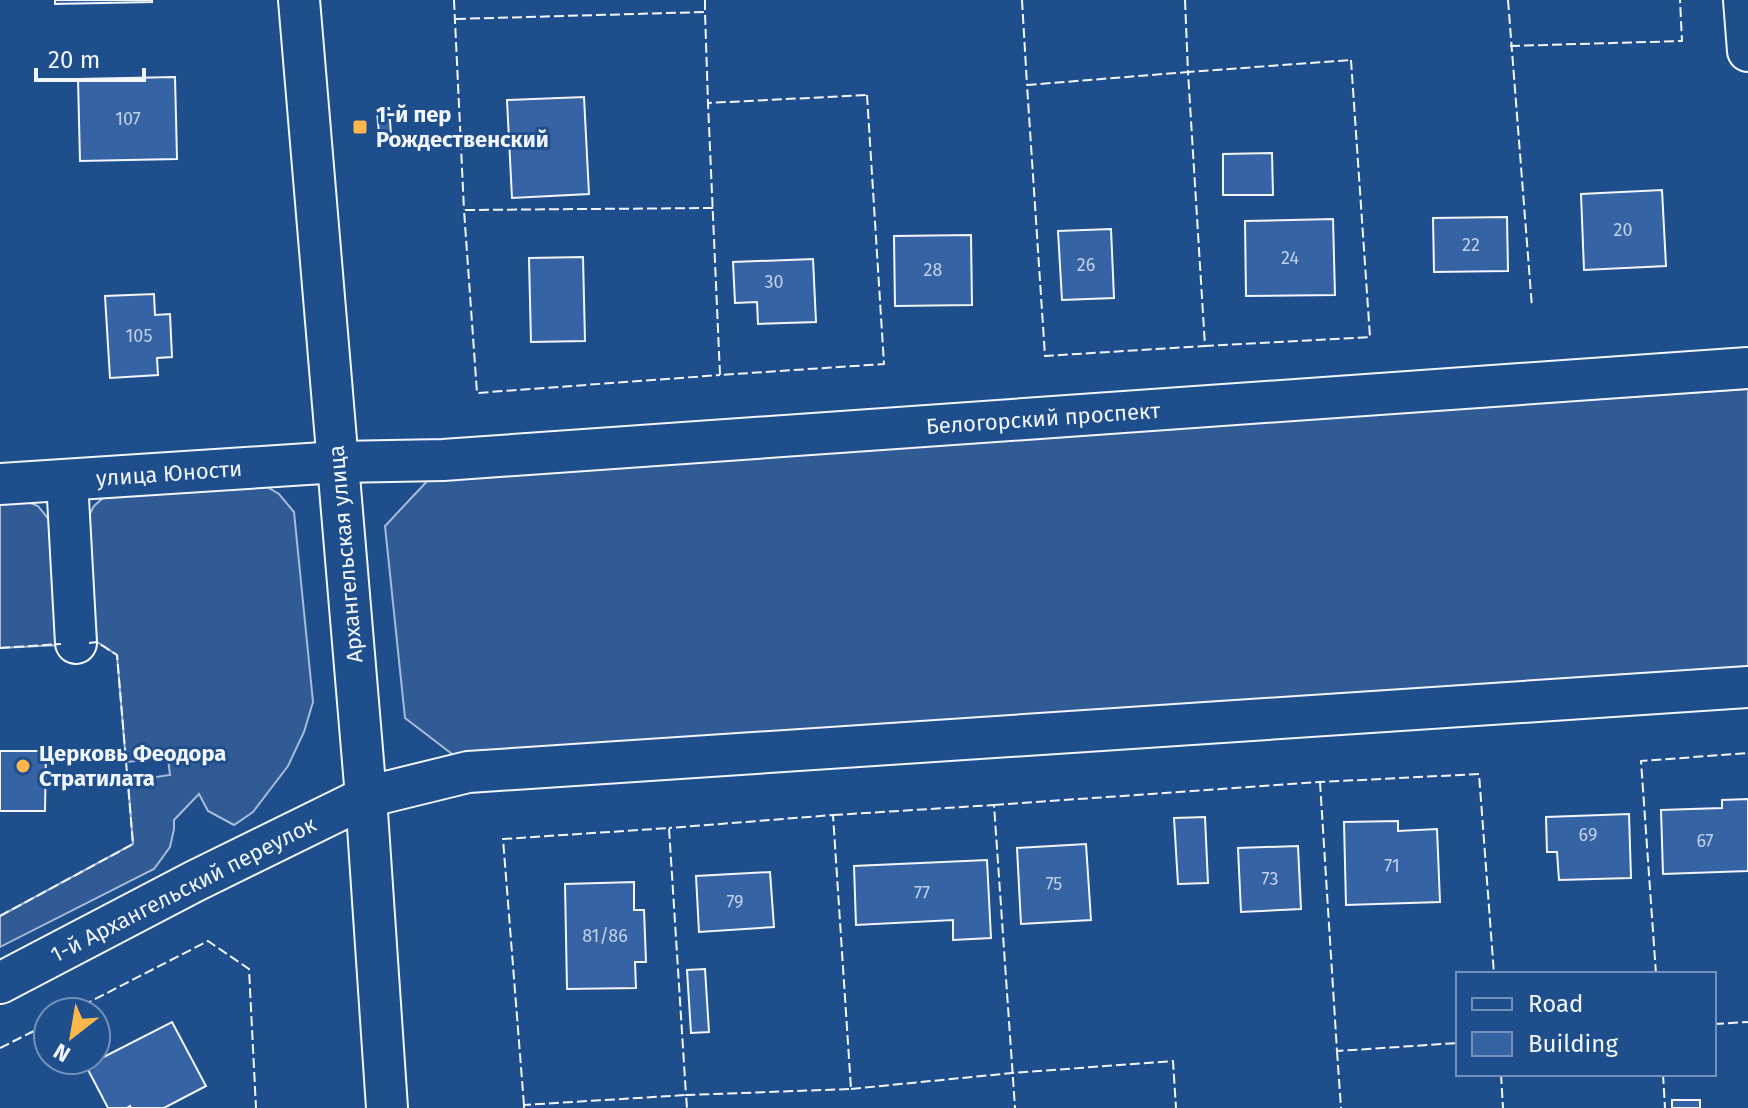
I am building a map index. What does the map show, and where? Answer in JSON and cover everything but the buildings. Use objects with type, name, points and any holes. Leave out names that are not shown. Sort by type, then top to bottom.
[{"type":"street","name":"Архангельская улица","points":[[299,0],[366,797],[387,1108]]},
{"type":"street","points":[[1744,0],[1748,51]]},
{"type":"street","name":"Белогорский проспект","points":[[338,462],[443,460],[1748,368]]},
{"type":"street","name":"улица Юности","points":[[0,484],[338,462]]},
{"type":"street","points":[[67,480],[76,643]]},
{"type":"street","points":[[366,797],[468,772],[1748,687]]},
{"type":"street","name":"1-й Архангельский переулок","points":[[0,983],[195,881],[366,797]]},
{"type":"shaded area","points":[[1748,389],[1748,673],[456,757],[405,718],[385,526],[431,477]]},
{"type":"shaded area","points":[[260,483],[279,494],[294,512],[313,702],[304,732],[288,766],[253,812],[234,825],[208,811],[199,794],[174,820],[170,847],[154,869],[0,947],[0,916],[133,844],[128,781],[170,775],[168,758],[126,762],[117,655],[97,642],[86,521],[94,506],[111,491]]},
{"type":"shaded area","points":[[20,499],[38,506],[50,521],[59,645],[0,648],[0,500]]},
{"type":"fence","points":[[454,0],[464,210]]},
{"type":"fence","points":[[705,0],[705,12]]},
{"type":"fence","points":[[1022,0],[1027,85]]},
{"type":"fence","points":[[1185,0],[1188,72],[1027,85],[1045,356],[1205,346]]},
{"type":"fence","points":[[1508,0],[1532,307]]},
{"type":"fence","points":[[1510,46],[1682,41],[1680,0]]},
{"type":"fence","points":[[456,19],[705,12],[708,103]]},
{"type":"fence","points":[[1351,60],[1370,337],[1205,346],[1188,72],[1351,60]]},
{"type":"fence","points":[[867,95],[884,364],[720,375],[708,103],[867,95]]},
{"type":"fence","points":[[713,208],[464,210],[477,393],[720,375]]},
{"type":"fence","points":[[0,916],[133,844],[117,655],[97,642],[89,643]]},
{"type":"fence","points":[[0,648],[61,644]]},
{"type":"fence","points":[[1656,972],[1641,761],[1748,753]]},
{"type":"fence","points":[[994,805],[1479,774],[1494,972]]},
{"type":"fence","points":[[1320,782],[1337,1051],[1456,1043]]},
{"type":"fence","points":[[833,815],[994,805],[1015,1108]]},
{"type":"fence","points":[[524,1105],[503,839],[669,828],[686,1095],[851,1089],[833,815],[669,828]]},
{"type":"fence","points":[[101,996],[208,941],[249,969],[256,1108]]},
{"type":"fence","points":[[1716,1024],[1748,1022]]},
{"type":"fence","points":[[0,1048],[32,1032]]},
{"type":"fence","points":[[1337,1051],[1341,1108]]},
{"type":"fence","points":[[851,1089],[1173,1061],[1176,1108]]},
{"type":"fence","points":[[1501,1076],[1503,1108]]},
{"type":"fence","points":[[1663,1076],[1665,1108]]},
{"type":"fence","points":[[524,1108],[524,1105],[686,1095],[687,1108]]},
{"type":"place","name":"1-й пер Рождественский","points":[[360,127]]},
{"type":"place","name":"Церковь Феодора Стратилата","points":[[23,766]]}]
